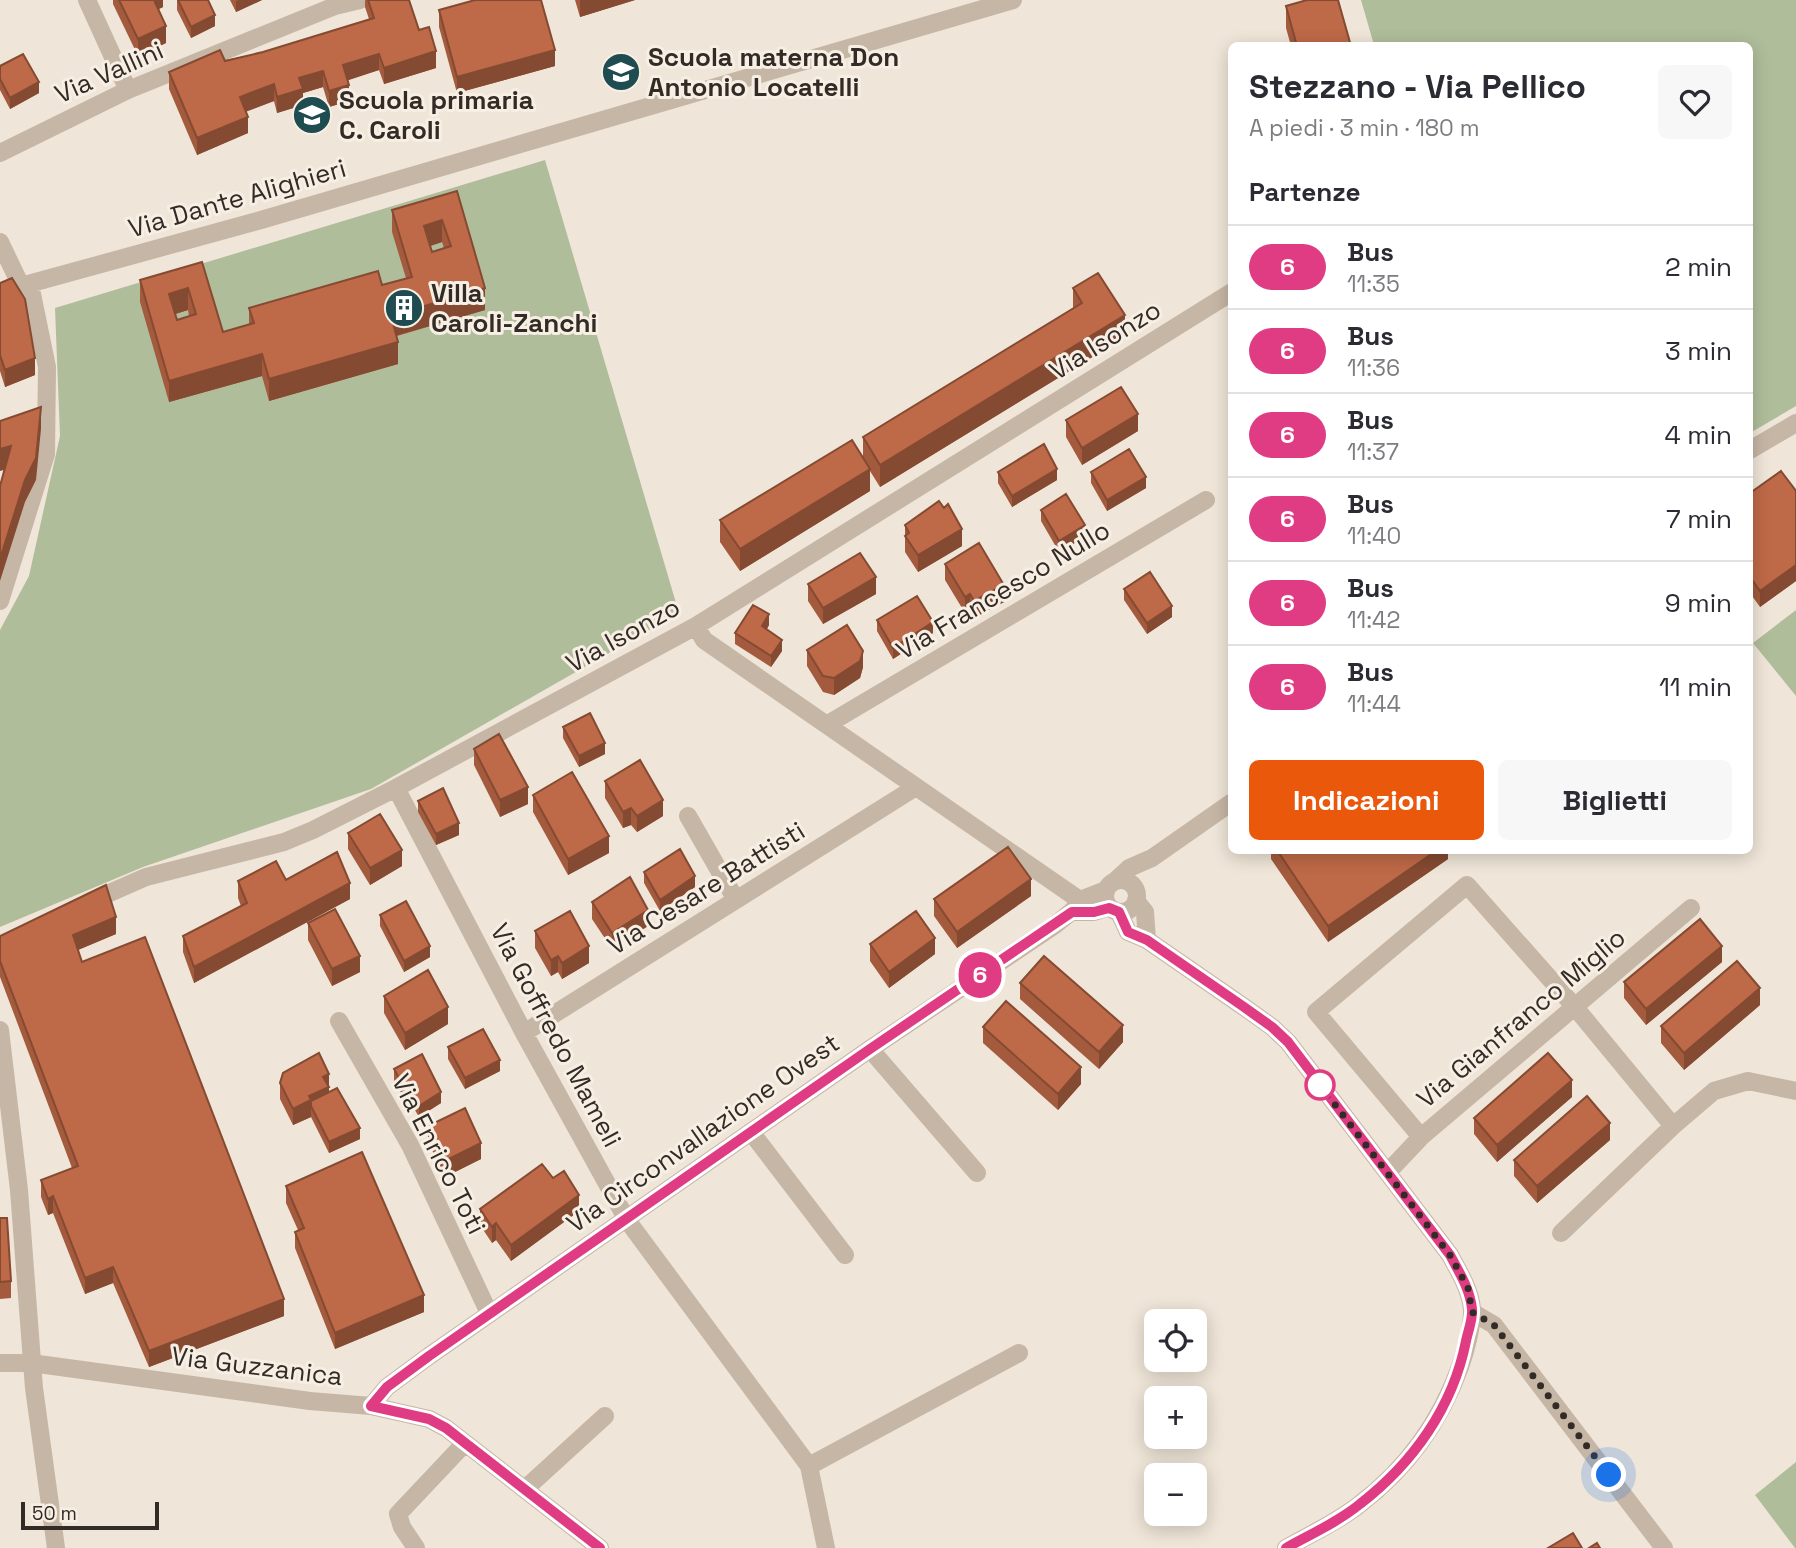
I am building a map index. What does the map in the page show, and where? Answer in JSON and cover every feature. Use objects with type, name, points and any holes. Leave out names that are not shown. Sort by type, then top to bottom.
[{"type":"street","points":[[87,0],[128,90]]},
{"type":"street","name":"Via Vallini","points":[[0,153],[128,90],[334,3],[360,0]]},
{"type":"street","name":"Via Dante Alighieri","points":[[0,294],[1013,0]]},
{"type":"street","points":[[0,242],[26,285],[47,367],[46,454],[0,601]]},
{"type":"street","name":"Via Isonzo","points":[[71,912],[146,877],[284,842],[396,788],[696,626],[1228,294]]},
{"type":"street","points":[[1753,448],[1796,423]]},
{"type":"street","name":"Via Francesco Nullo","points":[[828,724],[1206,500]]},
{"type":"street","points":[[696,626],[704,640],[916,787],[1076,907]]},
{"type":"street","name":"Via Cesare Battisti","points":[[524,1033],[916,787]]},
{"type":"street","name":"Via Goffredo Mameli","points":[[396,788],[524,1033],[626,1220],[809,1466],[826,1548]]},
{"type":"street","name":"Via Circonvallazione Ovest","points":[[371,1406],[387,1387],[489,1313],[1076,907],[1112,897],[1129,867],[1152,858],[1228,805]]},
{"type":"street","points":[[688,816],[736,900]]},
{"type":"street","points":[[1112,897],[1129,910],[1149,877],[1152,858]]},
{"type":"street","points":[[1112,897],[1130,882],[1144,912],[1147,940]]},
{"type":"street","points":[[1421,1137],[1316,1012],[1468,885],[1574,1006],[1673,1126]]},
{"type":"street","points":[[1112,897],[1128,932],[1147,940],[1272,1027],[1288,1042],[1450,1255],[1468,1288],[1472,1312],[1463,1358],[1452,1390],[1413,1454],[1359,1506],[1286,1548]]},
{"type":"street","name":"Via Gianfranco Miglio","points":[[1388,1172],[1421,1137],[1691,908]]},
{"type":"street","name":"Via Enrico Toti","points":[[338,1021],[410,1145],[489,1313]]},
{"type":"street","points":[[0,1030],[19,1190],[31,1363],[56,1548]]},
{"type":"street","points":[[870,1049],[976,1173]]},
{"type":"street","points":[[1561,1233],[1673,1126],[1714,1091],[1748,1081],[1796,1091]]},
{"type":"street","points":[[751,1132],[845,1255]]},
{"type":"street","points":[[0,1193],[19,1190]]},
{"type":"street","points":[[1472,1312],[1494,1325],[1664,1548]]},
{"type":"street","points":[[809,1466],[1019,1353]]},
{"type":"street","name":"Via Guzzanica","points":[[0,1363],[31,1363],[310,1401],[371,1406],[429,1419],[446,1428],[600,1548]]},
{"type":"street","points":[[525,1489],[604,1416]]},
{"type":"street","points":[[416,1548],[402,1527],[398,1514],[465,1443]]},
{"type":"green space","points":[[1361,0],[1796,0],[1796,406],[1753,431],[1753,42],[1373,42]]},
{"type":"green space","points":[[545,160],[679,613],[371,789],[143,867],[0,927],[0,630],[29,576],[60,436],[55,308]]},
{"type":"green space","points":[[1796,610],[1796,696],[1753,643]]},
{"type":"green space","points":[[1796,1462],[1796,1548],[1795,1548],[1755,1495]]},
{"type":"building","points":[[119,0],[154,0],[166,26],[138,39]]},
{"type":"building","points":[[178,0],[208,0],[215,15],[191,27]]},
{"type":"building","points":[[368,0],[409,0],[419,30],[429,27],[436,51],[384,68],[379,54],[343,65],[349,85],[329,91],[323,71],[299,78],[303,89],[277,97],[274,84],[240,97],[248,117],[197,138],[169,72],[220,50],[225,61],[374,18]]},
{"type":"building","points":[[475,0],[541,0],[555,50],[457,77],[439,10]]},
{"type":"building","points":[[1307,0],[1338,0],[1350,42],[1296,42],[1286,6]]},
{"type":"building","points":[[23,54],[39,82],[10,98],[0,79],[0,66]]},
{"type":"building","name":"Villa Caroli-Zanchi","points":[[457,191],[485,288],[391,316],[398,342],[269,379],[262,354],[169,381],[140,280],[202,262],[223,332],[254,323],[249,308],[378,271],[382,285],[412,277],[392,210]],"holes":[[[442,220],[451,246],[432,252],[424,226]],[[188,288],[196,314],[177,320],[169,294]]]},
{"type":"building","points":[[1098,273],[1125,315],[880,465],[863,437],[1082,303],[1073,288]]},
{"type":"building","points":[[12,278],[25,299],[35,358],[5,370],[0,355],[0,283]]},
{"type":"building","points":[[1121,387],[1138,414],[1082,448],[1066,420]]},
{"type":"building","points":[[41,407],[36,458],[25,480],[0,559],[0,486],[11,446],[0,449],[0,421]]},
{"type":"building","points":[[852,440],[870,469],[740,549],[720,520]]},
{"type":"building","points":[[1044,444],[1057,469],[1012,496],[998,472]]},
{"type":"building","points":[[1129,449],[1146,477],[1107,500],[1091,472]]},
{"type":"building","points":[[1781,471],[1796,491],[1796,565],[1760,591],[1753,581],[1753,491]]},
{"type":"building","points":[[1066,494],[1085,525],[1059,541],[1041,510]]},
{"type":"building","points":[[939,501],[944,508],[948,504],[962,529],[918,555],[905,536],[909,533],[905,525]]},
{"type":"building","points":[[979,543],[1004,585],[974,601],[970,594],[965,597],[945,564]]},
{"type":"building","points":[[860,553],[876,577],[823,608],[808,584]]},
{"type":"building","points":[[1150,572],[1172,606],[1147,623],[1124,589]]},
{"type":"building","points":[[917,596],[933,622],[893,648],[877,620]]},
{"type":"building","points":[[753,605],[769,614],[762,626],[782,640],[771,656],[735,633]]},
{"type":"building","points":[[847,625],[863,651],[860,661],[834,678],[823,676],[807,650]]},
{"type":"building","points":[[590,713],[605,743],[579,756],[563,727]]},
{"type":"building","points":[[499,734],[528,787],[500,800],[474,749]]},
{"type":"building","points":[[640,760],[663,800],[637,816],[631,808],[623,812],[605,781]]},
{"type":"building","points":[[572,772],[609,836],[568,859],[533,795]]},
{"type":"building","points":[[443,788],[459,823],[436,834],[418,801]]},
{"type":"building","points":[[380,814],[402,850],[370,868],[348,833]]},
{"type":"building","points":[[1008,847],[1031,879],[957,932],[934,899]]},
{"type":"building","points":[[680,849],[695,876],[660,900],[644,872]]},
{"type":"building","points":[[337,852],[350,883],[194,967],[183,936],[247,903],[238,881],[276,861],[286,880]]},
{"type":"building","points":[[1280,854],[1431,854],[1328,926]]},
{"type":"building","points":[[630,877],[648,910],[612,933],[592,902]]},
{"type":"building","points":[[106,885],[116,917],[73,935],[82,962],[145,937],[284,1299],[149,1351],[113,1267],[85,1278],[53,1196],[48,1199],[41,1180],[78,1166],[0,961],[0,936]]},
{"type":"building","points":[[406,901],[430,946],[404,961],[380,915]]},
{"type":"building","points":[[335,909],[360,956],[332,969],[308,923]]},
{"type":"building","points":[[570,911],[589,946],[562,963],[558,956],[551,960],[535,931]]},
{"type":"building","points":[[916,911],[935,938],[889,972],[870,944]]},
{"type":"building","points":[[1700,919],[1722,946],[1646,1009],[1624,982]]},
{"type":"building","points":[[1044,956],[1123,1025],[1099,1052],[1020,983]]},
{"type":"building","points":[[1737,961],[1760,988],[1684,1053],[1661,1026]]},
{"type":"building","points":[[428,970],[448,1007],[405,1033],[384,996]]},
{"type":"building","points":[[1006,1001],[1081,1067],[1058,1094],[983,1027]]},
{"type":"building","points":[[483,1029],[500,1060],[465,1078],[448,1047]]},
{"type":"building","points":[[319,1053],[329,1074],[323,1077],[329,1087],[309,1096],[311,1100],[293,1109],[280,1083],[283,1073]]},
{"type":"building","points":[[1548,1053],[1572,1080],[1497,1145],[1474,1118]]},
{"type":"building","points":[[422,1054],[441,1092],[419,1106],[412,1094],[409,1096],[394,1069]]},
{"type":"building","points":[[337,1088],[360,1128],[329,1142],[311,1101]]},
{"type":"building","points":[[1587,1096],[1610,1123],[1537,1186],[1514,1160]]},
{"type":"building","points":[[465,1108],[481,1143],[445,1161],[428,1126]]},
{"type":"building","points":[[362,1152],[424,1295],[335,1333],[295,1232],[304,1228],[286,1186]]},
{"type":"building","points":[[542,1164],[553,1178],[564,1171],[579,1195],[511,1245],[496,1223],[492,1227],[480,1209]]},
{"type":"building","points":[[0,1218],[7,1218],[11,1281],[0,1282]]},
{"type":"building","points":[[1573,1533],[1582,1548],[1548,1548]]},
{"type":"bus line","name":"6","points":[[600,1548],[446,1428],[429,1419],[371,1406],[387,1387],[429,1356],[1072,912],[1094,912],[1109,908],[1119,912],[1128,932],[1147,940],[1272,1027],[1288,1042],[1450,1255],[1468,1288],[1472,1312],[1463,1358],[1452,1390],[1413,1454],[1359,1506],[1286,1548]]},
{"type":"place","name":"Scuola materna Don Antonio Locatelli","points":[[621,72]]},
{"type":"place","name":"Scuola primaria C. Caroli","points":[[312,115]]},
{"type":"place","name":"Villa Caroli-Zanchi","points":[[404,308]]},
{"type":"route","points":[[1320,1085],[1450,1255],[1468,1288],[1472,1312],[1494,1325],[1609,1475]]}]
